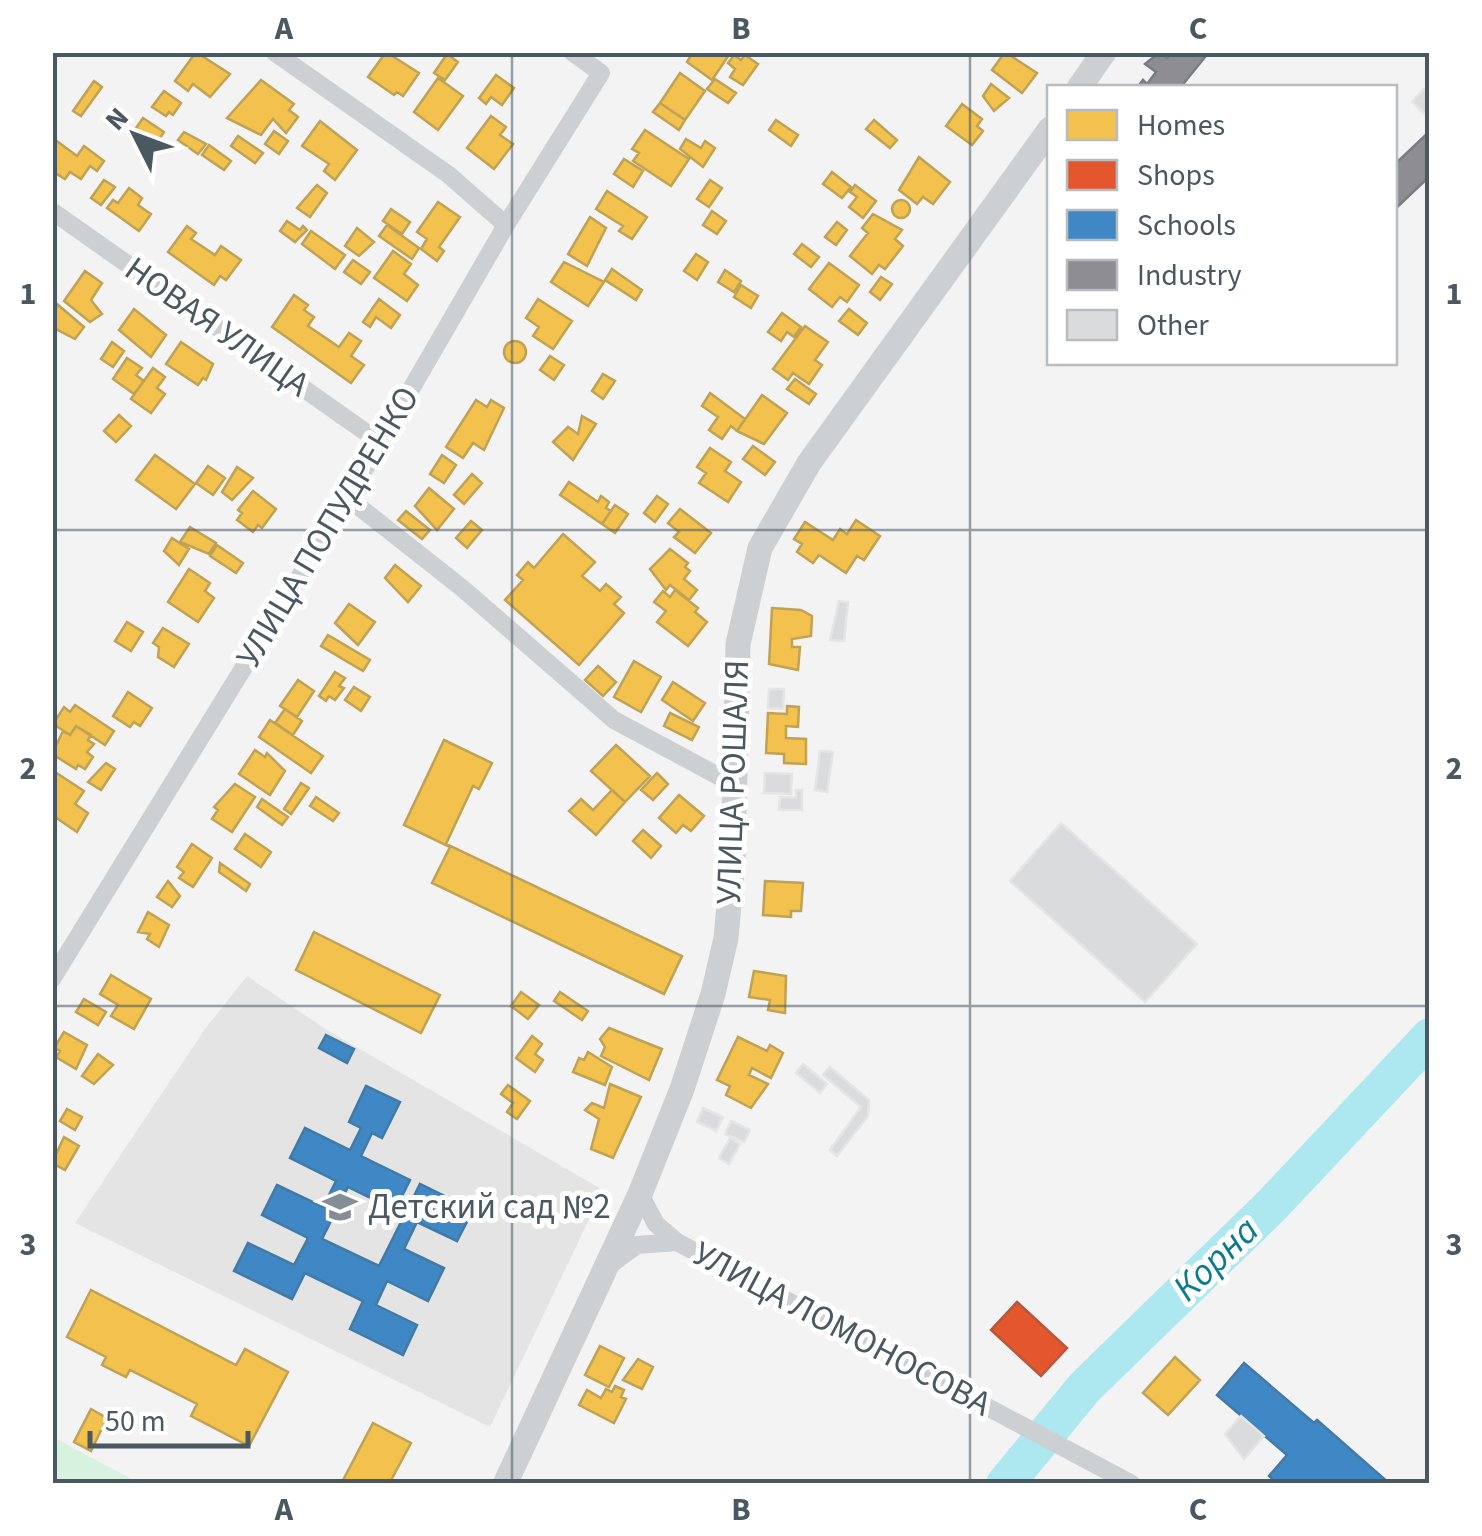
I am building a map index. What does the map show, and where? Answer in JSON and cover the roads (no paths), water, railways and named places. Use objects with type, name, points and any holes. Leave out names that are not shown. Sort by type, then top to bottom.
[{"type":"main road","points":[[1081,85],[1104,52]]},
{"type":"main road","name":"УЛИЦА РОШАЛЯ","points":[[505,1484],[640,1194],[682,1089],[719,970],[731,891],[737,786],[738,644],[760,548],[808,463],[1047,132]]},
{"type":"street","points":[[274,52],[448,175],[506,225]]},
{"type":"street","name":"УЛИЦА ПОПУДРЕНКО","points":[[52,979],[348,498],[506,225],[601,73],[572,52]]},
{"type":"street","name":"НОВАЯ УЛИЦА","points":[[52,211],[381,443]]},
{"type":"street","points":[[348,498],[436,566],[614,720],[737,786]]},
{"type":"street","name":"УЛИЦА ЛОМОНОСОВА","points":[[640,1194],[656,1224],[677,1242],[1132,1484]]},
{"type":"street","name":"УЛИЦА ЛОМОНОСОВА","points":[[602,1273],[637,1245],[677,1242]]},
{"type":"waterway","name":"Корна","points":[[1005,1484],[1085,1387],[1272,1205],[1430,1037]]},
{"type":"place","name":"Детский сад №2","points":[[340,1207]]}]
